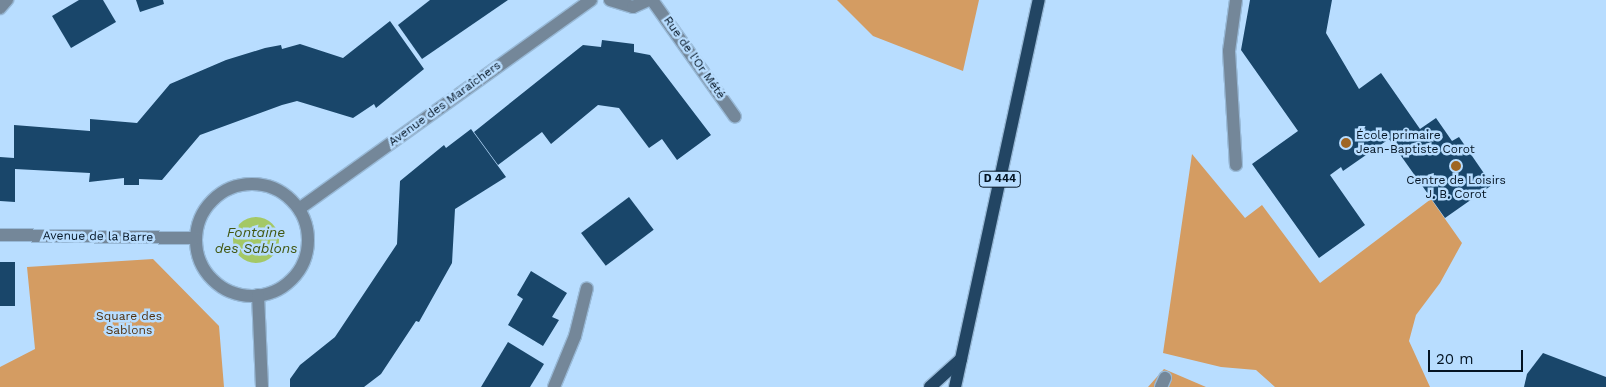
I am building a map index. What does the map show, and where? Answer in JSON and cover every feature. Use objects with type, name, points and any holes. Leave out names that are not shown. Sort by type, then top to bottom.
[{"type":"main road","name":"D 444","points":[[955,387],[1038,0]]},
{"type":"main road","points":[[930,387],[961,359]]},
{"type":"street","points":[[0,8],[7,0]]},
{"type":"street","name":"Avenue des Maraîchers","points":[[299,208],[592,0]]},
{"type":"street","points":[[610,0],[633,7],[651,0]]},
{"type":"street","name":"Rue de l'Or Mété","points":[[651,0],[735,117]]},
{"type":"street","points":[[1236,0],[1229,51],[1236,165]]},
{"type":"street","points":[[237,186],[271,187],[299,208],[308,238],[300,270],[288,283],[258,295],[242,295],[214,280],[204,268],[196,238],[208,206],[237,186]]},
{"type":"street","name":"Avenue de la Barre","points":[[0,235],[196,238]]},
{"type":"street","points":[[554,387],[576,336],[587,288]]},
{"type":"street","points":[[258,295],[262,387]]},
{"type":"green space","points":[[837,0],[979,0],[963,71],[873,36]]},
{"type":"green space","points":[[1192,154],[1245,218],[1262,205],[1320,283],[1431,199],[1462,243],[1440,283],[1416,315],[1409,341],[1430,387],[1275,387],[1256,370],[1221,367],[1163,353]]},
{"type":"green space","name":"Square des Sablons","points":[[153,259],[219,326],[224,387],[0,387],[0,367],[35,349],[27,267]]},
{"type":"green space","points":[[1164,369],[1206,387],[1148,387]]},
{"type":"water","name":"Fontaine des Sablons","points":[[261,217],[265,218],[275,227],[278,231],[278,249],[269,259],[261,263],[251,263],[243,259],[234,249],[233,235],[237,227],[247,218]]},
{"type":"building","points":[[79,0],[103,0],[116,22],[71,48],[52,16]]},
{"type":"building","points":[[136,0],[163,0],[164,4],[140,12]]},
{"type":"building","points":[[430,0],[508,0],[422,59],[398,25]]},
{"type":"building","points":[[1250,0],[1332,0],[1326,33],[1359,89],[1381,73],[1420,129],[1436,118],[1452,141],[1459,137],[1492,185],[1445,218],[1389,139],[1343,171],[1341,167],[1330,175],[1365,225],[1319,258],[1252,164],[1298,131],[1241,50]]},
{"type":"building","points":[[390,21],[424,69],[376,108],[374,104],[353,118],[297,101],[282,105],[200,135],[162,180],[139,179],[139,185],[124,185],[124,178],[89,182],[90,173],[15,169],[15,202],[0,201],[0,157],[14,158],[14,125],[90,131],[90,119],[137,123],[170,84],[226,60],[265,48],[281,45],[282,49],[300,44],[343,58]]},
{"type":"building","points":[[602,40],[634,44],[634,52],[650,55],[711,135],[677,160],[662,139],[649,148],[619,108],[598,105],[551,144],[542,132],[498,165],[474,132],[583,45],[601,47]]},
{"type":"building","points":[[471,129],[506,177],[455,209],[452,263],[419,322],[416,321],[381,374],[364,387],[290,387],[290,379],[300,365],[335,337],[397,244],[400,181],[444,145],[446,148]]},
{"type":"building","points":[[629,197],[654,230],[606,266],[581,233]]},
{"type":"building","points":[[0,262],[15,262],[15,306],[0,306]]},
{"type":"building","points":[[531,271],[567,293],[552,317],[559,320],[543,346],[508,325],[523,299],[517,295]]},
{"type":"building","points":[[508,342],[544,364],[530,387],[481,387]]},
{"type":"building","points":[[1543,353],[1606,377],[1606,387],[1524,387],[1527,374]]},
{"type":"place","name":"École primaire Jean-Baptiste Corot","points":[[1346,143]]},
{"type":"place","name":"Centre de Loisirs J. B. Corot","points":[[1456,166]]}]
